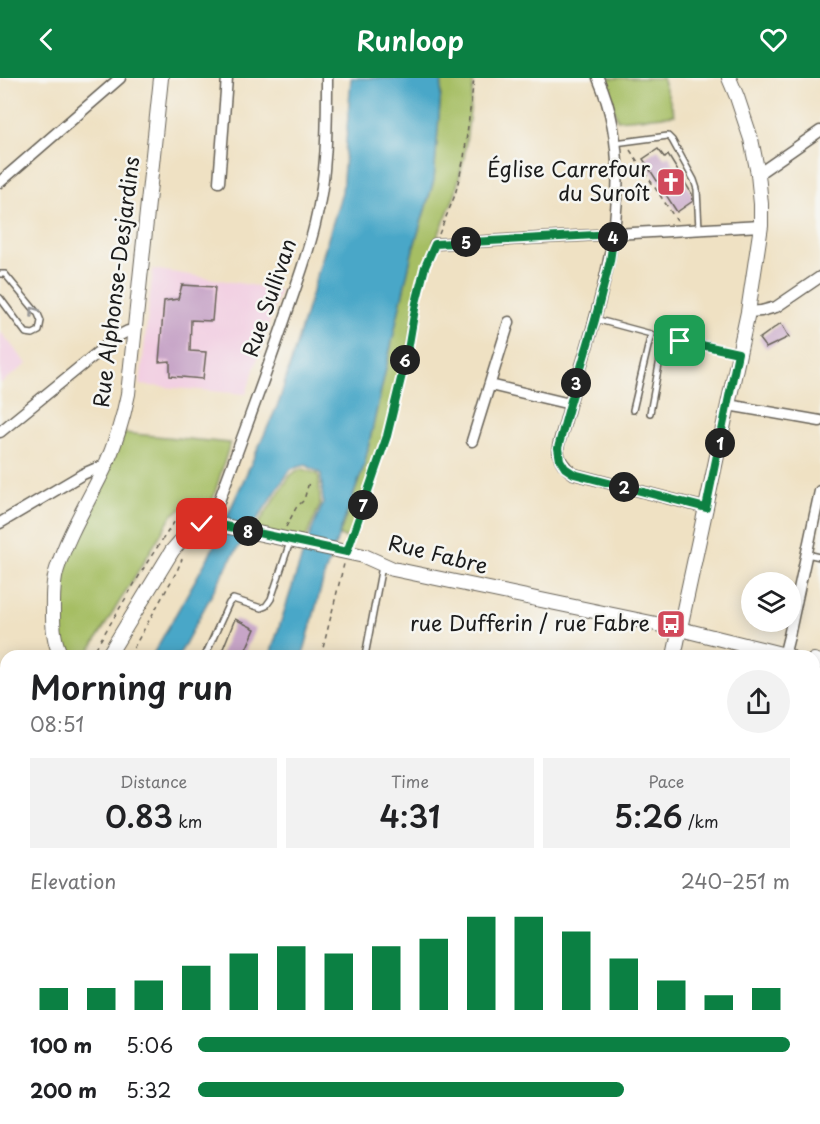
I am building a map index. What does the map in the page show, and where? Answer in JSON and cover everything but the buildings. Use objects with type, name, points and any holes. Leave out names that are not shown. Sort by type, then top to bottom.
[{"type":"street","points":[[0,182],[120,78]]},
{"type":"street","name":"Rue Alphonse-Desjardins","points":[[58,650],[53,628],[56,571],[85,505],[105,467],[122,421],[128,394],[161,78]]},
{"type":"street","points":[[219,182],[227,78]]},
{"type":"street","name":"Rue Sullivan","points":[[211,523],[274,351],[315,224],[323,177],[327,127],[327,78]]},
{"type":"street","points":[[598,78],[620,142],[614,234],[610,261],[595,320],[558,448],[560,460],[565,468],[574,474],[706,508]]},
{"type":"street","points":[[675,650],[747,312],[761,226],[758,174],[751,139],[729,78]]},
{"type":"street","points":[[758,174],[820,131]]},
{"type":"street","points":[[435,244],[761,226]]},
{"type":"street","points":[[747,312],[776,307],[820,277]]},
{"type":"street","points":[[472,441],[509,322]]},
{"type":"street","points":[[0,432],[118,336],[128,331],[135,331]]},
{"type":"street","points":[[490,385],[570,404]]},
{"type":"street","points":[[728,405],[820,422]]},
{"type":"street","points":[[0,524],[83,474],[105,467]]},
{"type":"street","points":[[786,650],[820,491]]},
{"type":"street","points":[[112,650],[177,545],[195,527],[211,523]]},
{"type":"street","name":"Rue Fabre","points":[[211,523],[364,556],[393,569],[680,629],[765,650]]},
{"type":"lane","points":[[620,142],[668,136],[672,140],[697,189],[699,230]]},
{"type":"lane","points":[[0,274],[5,274],[38,314],[41,321],[39,331],[33,334],[26,333],[0,298]]},
{"type":"lane","points":[[595,320],[651,334],[633,410]]},
{"type":"lane","points":[[650,413],[662,354],[666,346],[672,343],[688,342],[738,353]]},
{"type":"lane","points":[[208,650],[229,603],[233,599],[261,608],[266,606],[271,599],[291,541]]},
{"type":"lane","points":[[807,554],[820,557]]},
{"type":"lane","points":[[366,650],[382,564]]},
{"type":"path","points":[[322,650],[342,551],[387,436],[425,267],[455,195],[465,158],[474,78]]},
{"type":"path","points":[[620,142],[683,230]]},
{"type":"path","points":[[291,541],[296,508],[304,500],[309,482]]},
{"type":"path","points":[[132,650],[177,571],[185,551]]},
{"type":"shaded area","points":[[153,269],[280,290],[246,394],[140,385]]},
{"type":"shaded area","points":[[0,331],[27,364],[0,384]]},
{"type":"green space","points":[[442,78],[474,78],[464,158],[455,195],[425,267],[387,436],[351,539],[339,536],[364,466],[412,253],[434,180]]},
{"type":"green space","points":[[606,78],[662,78],[675,115],[617,120]]},
{"type":"green space","points":[[123,433],[230,443],[212,502],[188,505],[173,514],[90,650],[65,650],[59,641],[60,579],[75,538]]},
{"type":"green space","points":[[303,469],[319,477],[320,505],[305,540],[254,530],[290,476]]},
{"type":"water","points":[[351,78],[442,78],[434,180],[412,253],[364,466],[325,573],[304,650],[272,650],[305,547],[323,503],[321,474],[306,465],[291,469],[232,557],[182,650],[155,650],[210,554],[279,402],[342,192]]},
{"type":"place","name":"Église Carrefour du Suroît","points":[[671,182]]},
{"type":"place","name":"rue Dufferin / rue Fabre","points":[[671,624]]},
{"type":"route","points":[[202,524],[211,523],[347,552],[387,436],[425,267],[435,244],[614,234],[610,261],[595,320],[558,448],[560,460],[565,468],[574,474],[706,508],[738,353],[680,341]]}]
